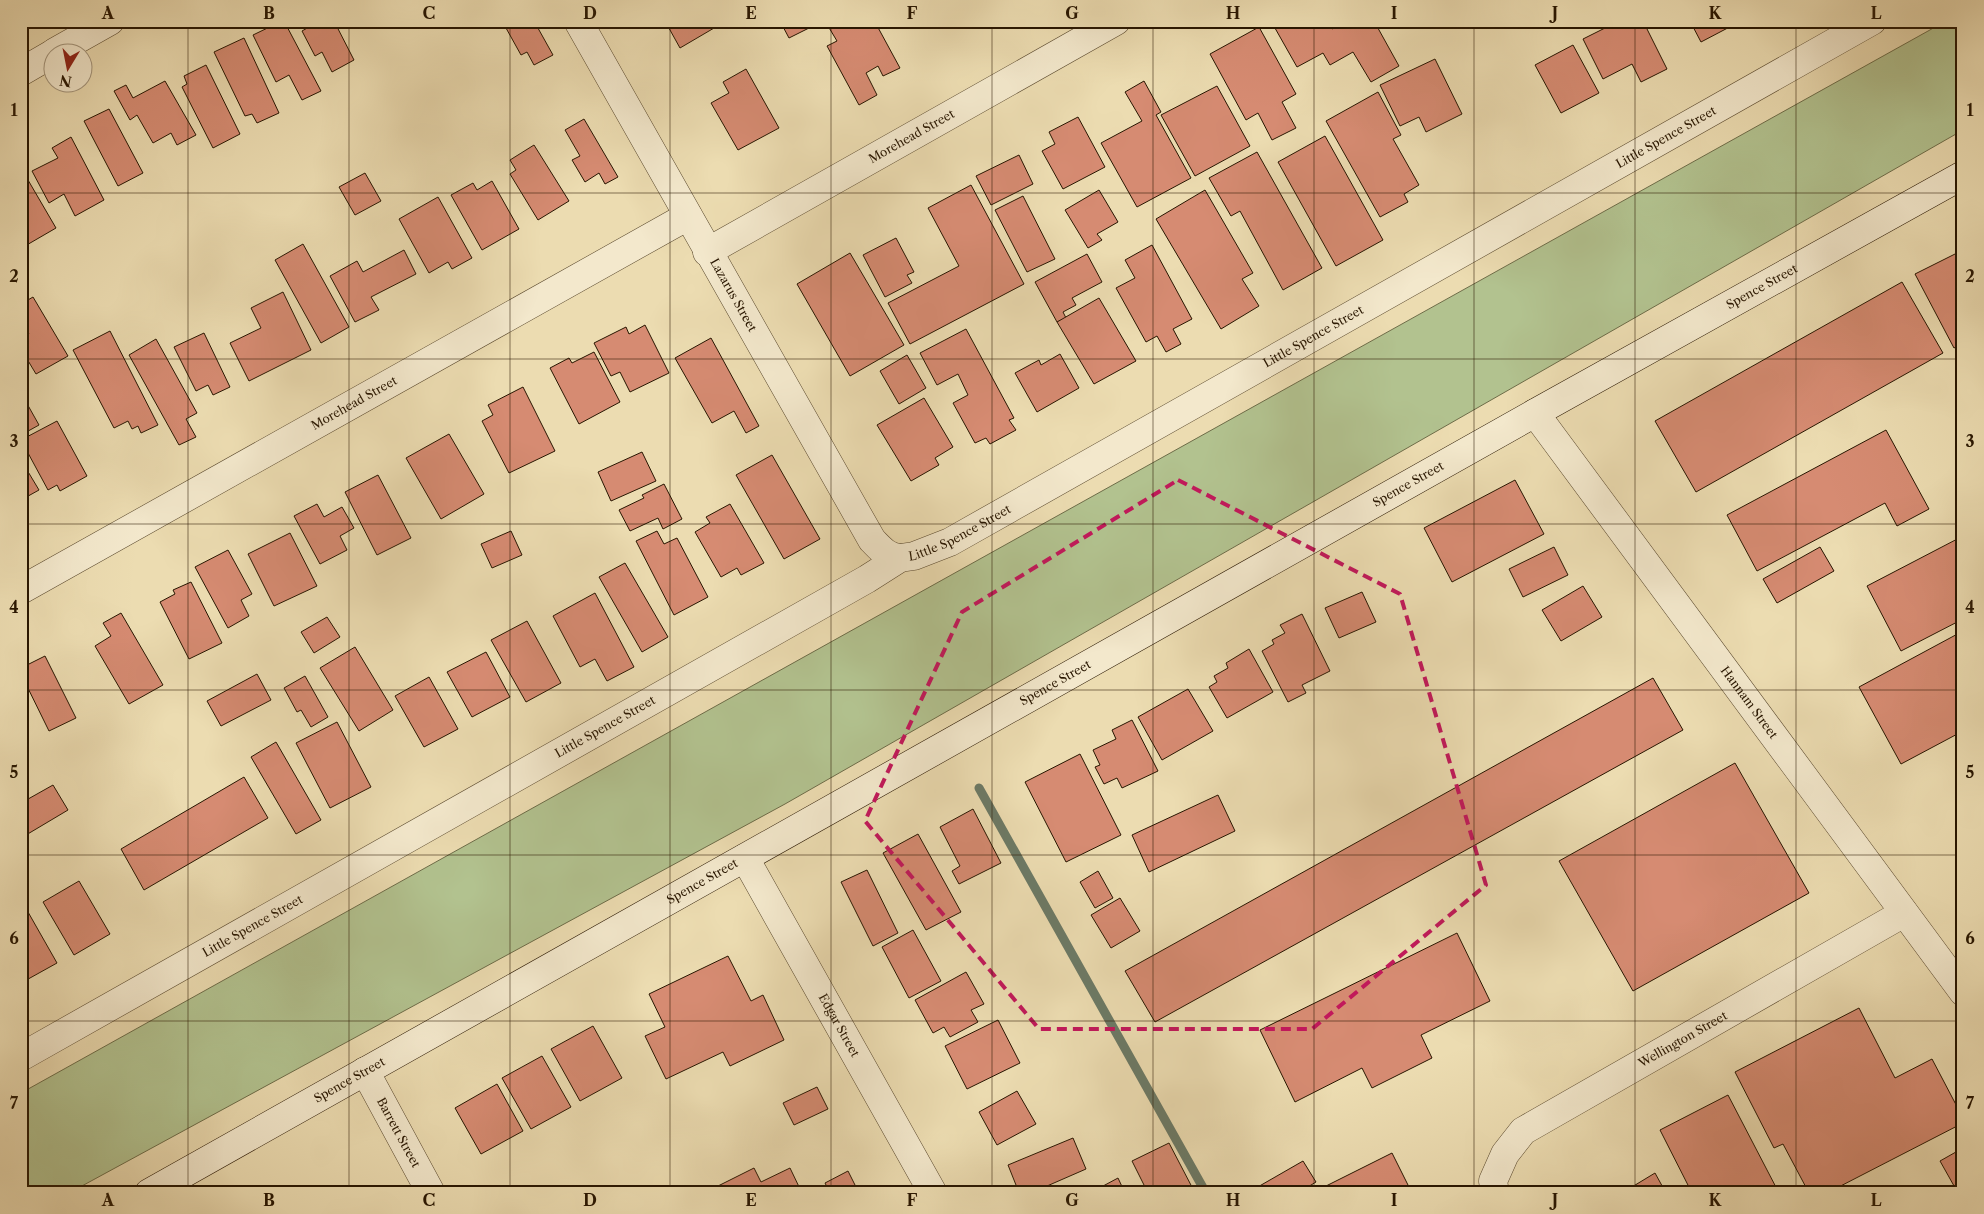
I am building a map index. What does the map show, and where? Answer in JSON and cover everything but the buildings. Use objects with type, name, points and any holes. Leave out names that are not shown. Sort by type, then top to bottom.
[{"type":"street","points":[[73,42],[110,21]]},
{"type":"street","name":"Lazarus Street","points":[[578,21],[707,252],[872,540],[883,552],[900,558]]},
{"type":"street","name":"Morehead Street","points":[[707,252],[1116,21]]},
{"type":"street","name":"Little Spence Street","points":[[21,1057],[867,580],[900,558],[914,556],[950,542],[1872,21]]},
{"type":"street","points":[[21,72],[42,60]]},
{"type":"street","name":"Spence Street","points":[[150,1193],[1535,413],[1963,175]]},
{"type":"street","name":"Morehead Street","points":[[21,590],[688,216]]},
{"type":"street","name":"Hannam Street","points":[[1535,413],[1963,992]]},
{"type":"street","name":"Edgar Street","points":[[745,858],[933,1193]]},
{"type":"street","name":"Wellington Street","points":[[1495,1193],[1493,1181],[1505,1154],[1523,1131],[1904,913]]},
{"type":"street","name":"Barrett Street","points":[[365,1071],[431,1193]]},
{"type":"highlighted area","points":[[1178,480],[1400,594],[1486,885],[1312,1029],[1039,1029],[865,821],[962,612]]},
{"type":"green space","points":[[1946,21],[1963,21],[1963,130],[785,804],[69,1193],[21,1193],[21,1093]]},
{"type":"waterway","points":[[979,788],[1206,1193]]}]
